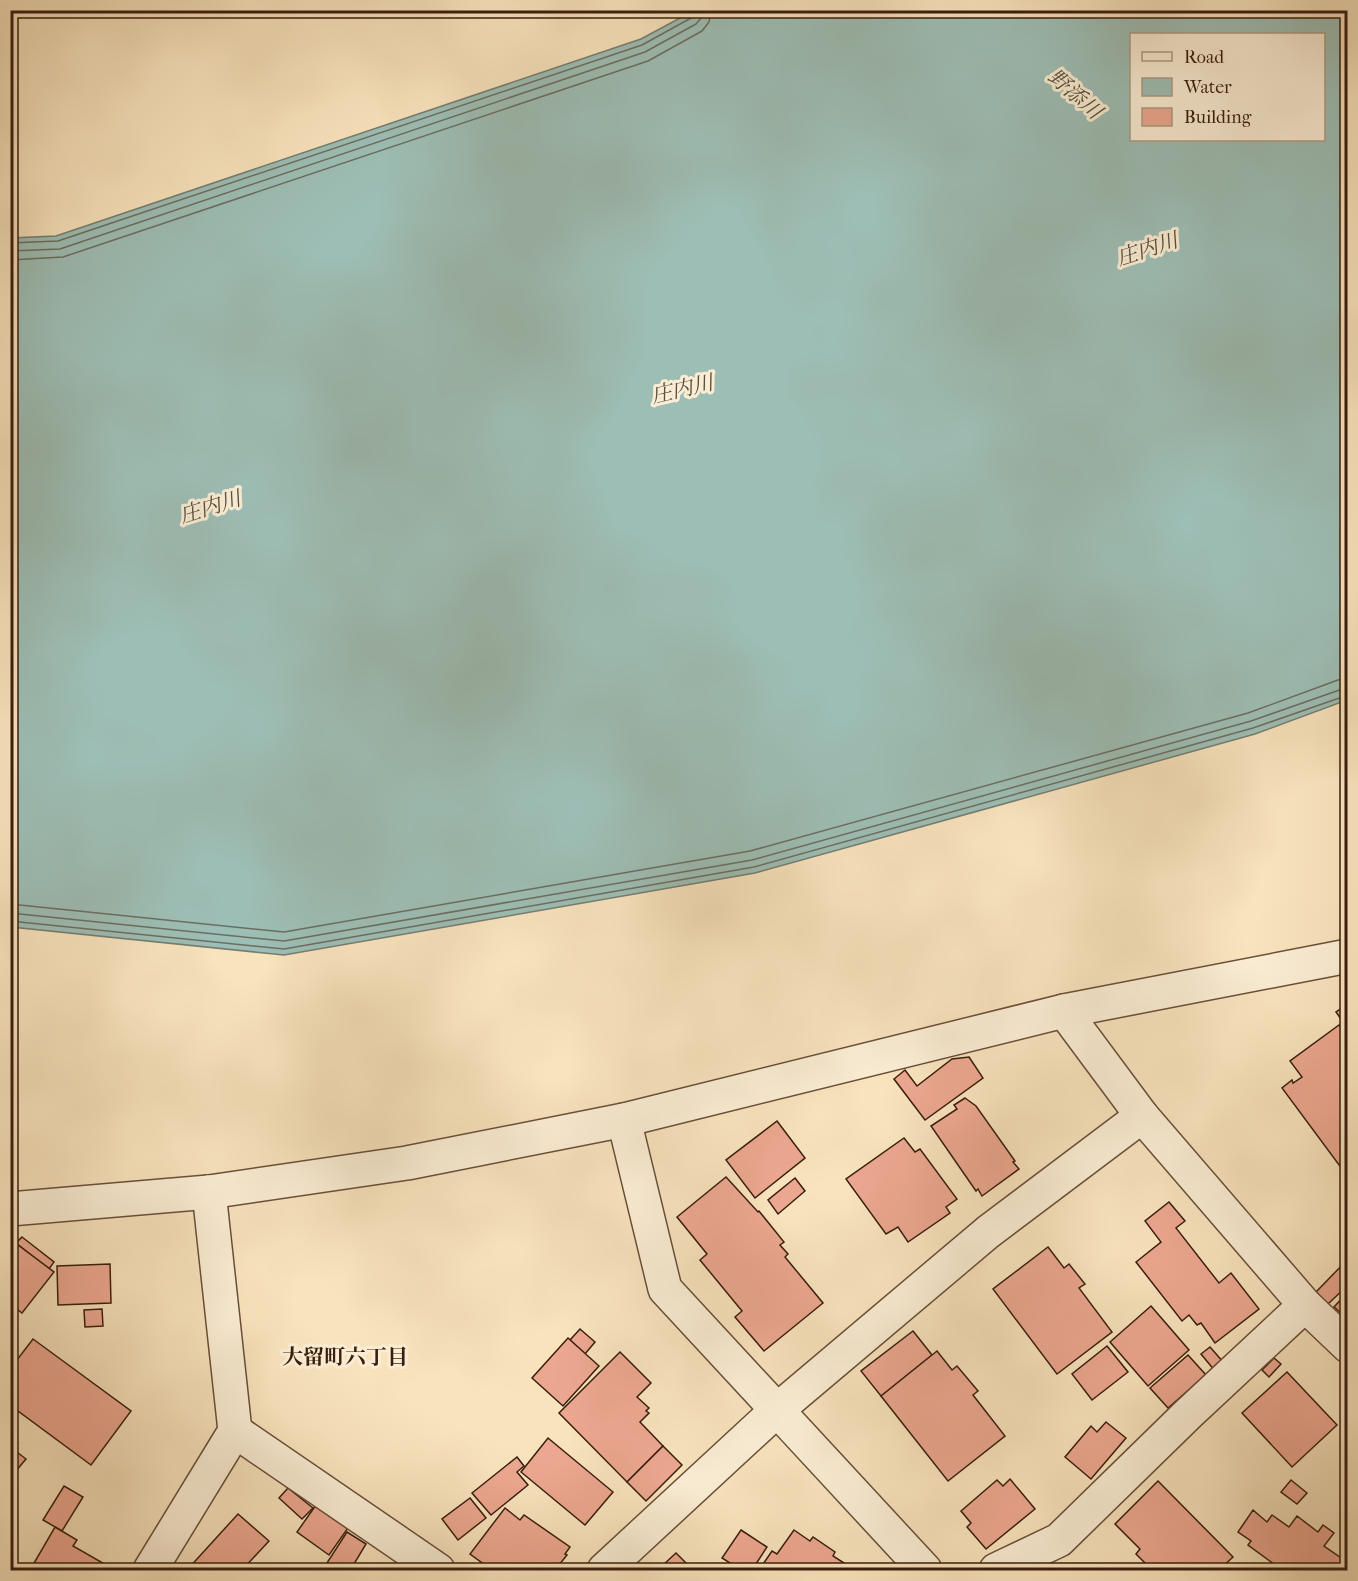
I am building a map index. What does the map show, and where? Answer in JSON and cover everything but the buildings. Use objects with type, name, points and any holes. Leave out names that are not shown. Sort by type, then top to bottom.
[{"type":"street","points":[[10,1209],[209,1191],[407,1163],[624,1120],[1064,1011],[1347,956]]},
{"type":"street","points":[[1064,1011],[1142,1116],[1305,1305],[1347,1346]]},
{"type":"street","points":[[604,1570],[776,1411],[988,1232],[1142,1116]]},
{"type":"street","points":[[624,1120],[665,1289],[925,1570]]},
{"type":"street","points":[[150,1570],[235,1431],[209,1191]]},
{"type":"street","points":[[996,1570],[1059,1540],[1186,1415],[1305,1305]]},
{"type":"street","points":[[235,1431],[438,1570]]},
{"type":"water","points":[[693,11],[1347,11],[1347,700],[1255,734],[755,873],[284,955],[11,927],[11,238],[56,236],[641,39]]},
{"type":"district","name":"大留町六丁目","points":[[345,1357]]},
{"type":"water label","name":"野添川","points":[[1075,94]]},
{"type":"water label","name":"庄内川","points":[[1147,249]]},
{"type":"water label","name":"庄内川","points":[[682,389]]},
{"type":"water label","name":"庄内川","points":[[210,507]]}]
